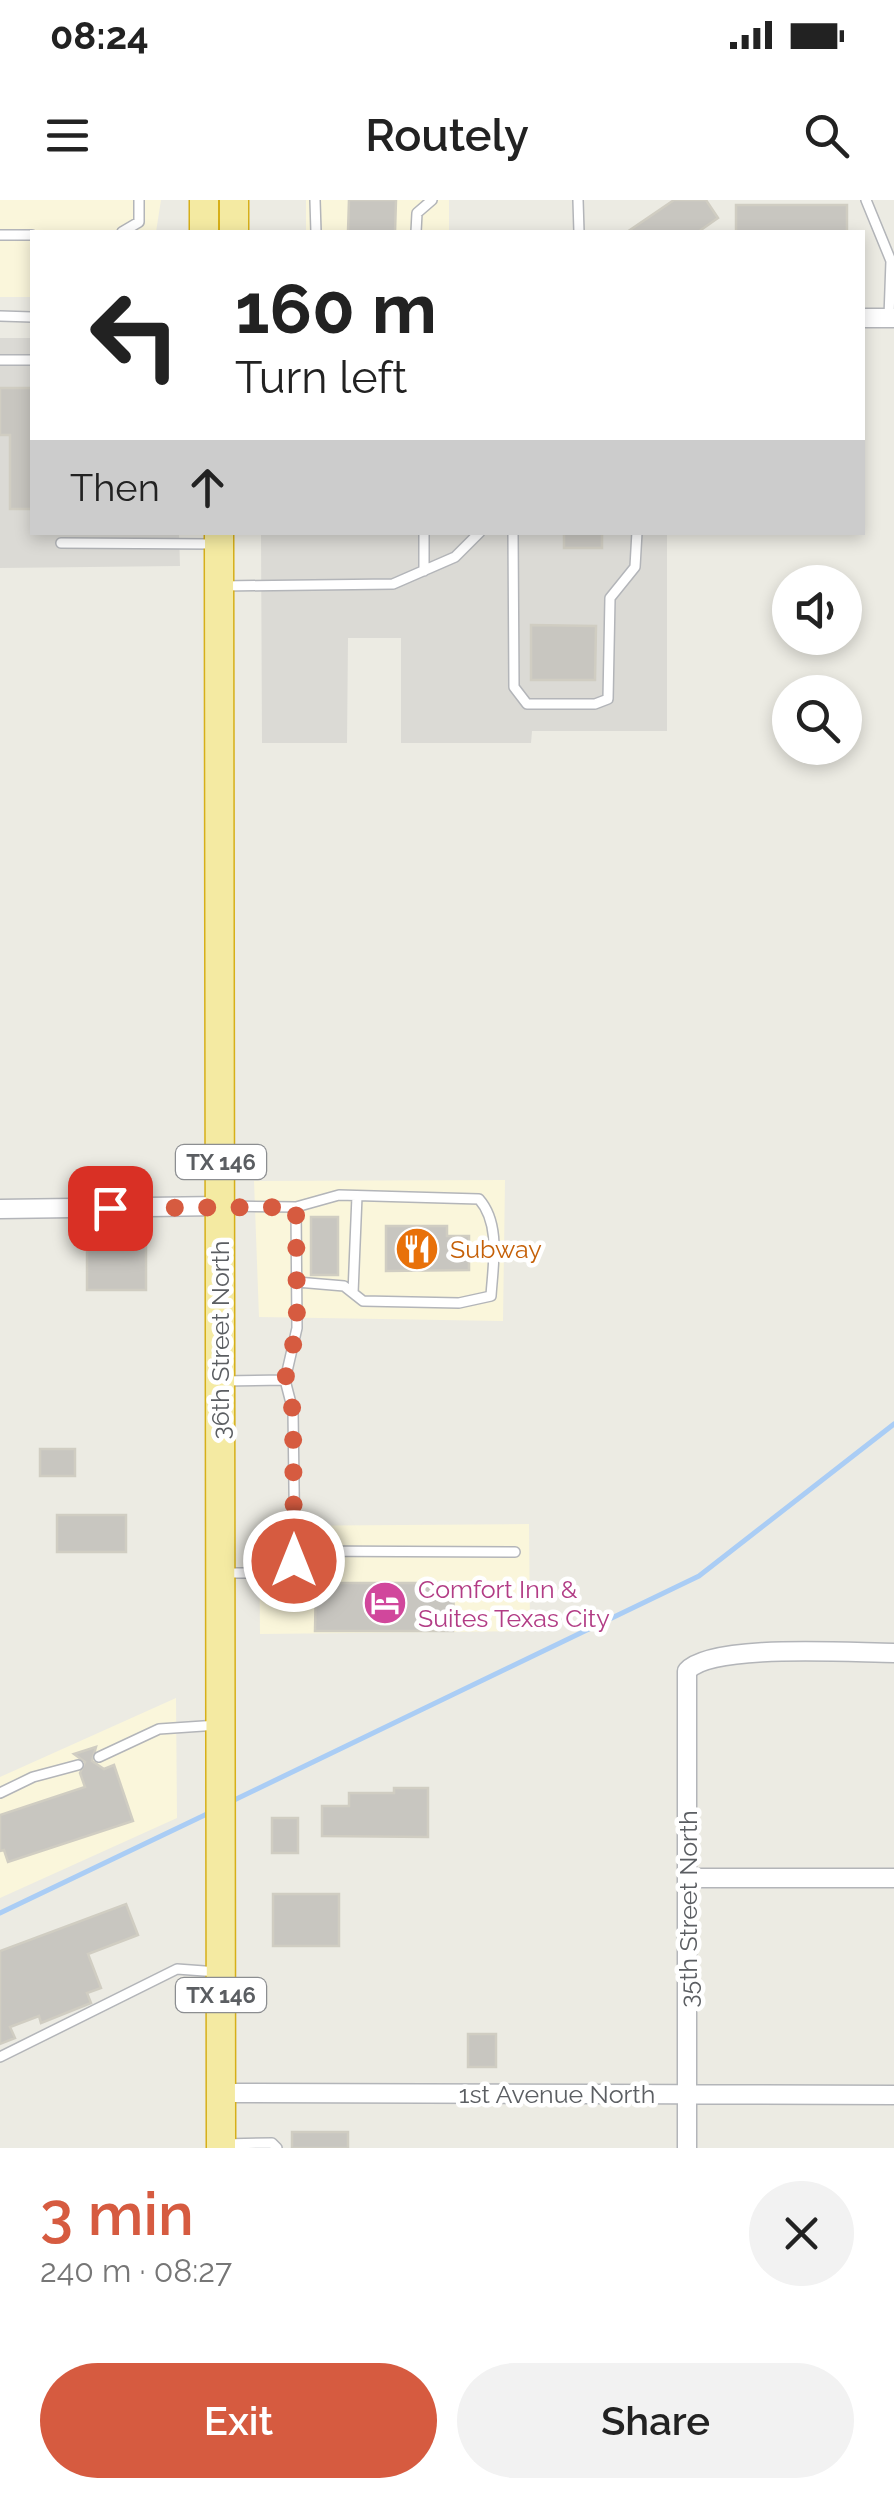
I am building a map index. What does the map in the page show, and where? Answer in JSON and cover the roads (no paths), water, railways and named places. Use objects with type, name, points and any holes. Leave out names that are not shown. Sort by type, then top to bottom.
[{"type":"highway","points":[[204,200],[204,230]]},
{"type":"highway","points":[[234,200],[234,230]]},
{"type":"highway","name":"36th Street North","points":[[220,538],[220,2146]]},
{"type":"street","points":[[865,318],[891,318]]},
{"type":"street","points":[[0,1209],[221,1206]]},
{"type":"street","name":"35th Street North","points":[[687,2148],[687,1670],[697,1660],[734,1653],[894,1653]]},
{"type":"street","points":[[688,1878],[894,1878]]},
{"type":"street","name":"1st Avenue North","points":[[220,2093],[894,2095]]},
{"type":"lane","points":[[126,230],[140,222],[139,200]]},
{"type":"lane","points":[[315,200],[316,230]]},
{"type":"lane","points":[[416,230],[417,213],[432,200]]},
{"type":"lane","points":[[578,200],[579,230]]},
{"type":"lane","points":[[866,200],[891,261],[891,318]]},
{"type":"lane","points":[[0,235],[30,235]]},
{"type":"lane","points":[[0,316],[30,317]]},
{"type":"lane","points":[[0,360],[30,360]]},
{"type":"lane","points":[[170,535],[170,544]]},
{"type":"lane","points":[[424,535],[424,570]]},
{"type":"lane","points":[[220,586],[393,584],[455,557],[477,535]]},
{"type":"lane","points":[[513,535],[514,687],[527,704],[596,704],[608,699],[610,598],[635,567],[637,535]]},
{"type":"lane","points":[[60,544],[170,544],[220,538]]},
{"type":"lane","points":[[221,1206],[296,1207],[339,1196],[357,1196],[479,1199],[488,1210],[494,1243],[491,1296],[440,1303],[363,1301],[344,1286],[297,1282]]},
{"type":"lane","points":[[353,1293],[357,1196]]},
{"type":"lane","points":[[220,1574],[286,1573],[294,1561],[293,1411],[285,1380],[297,1328],[296,1207]]},
{"type":"lane","points":[[220,1381],[285,1380]]},
{"type":"lane","points":[[294,1551],[515,1552]]},
{"type":"lane","points":[[100,1757],[159,1729],[220,1724]]},
{"type":"lane","points":[[0,1792],[33,1777],[78,1765]]},
{"type":"lane","points":[[0,2057],[178,1969],[220,1972]]},
{"type":"lane","points":[[220,2146],[272,2143],[277,2148]]},
{"type":"waterway","points":[[228,1803],[699,1576],[894,1424]]},
{"type":"waterway","points":[[0,1913],[209,1813]]},
{"type":"place","name":"Subway","points":[[417,1249]]},
{"type":"place","name":"Comfort Inn & Suites Texas City","points":[[385,1603]]}]
